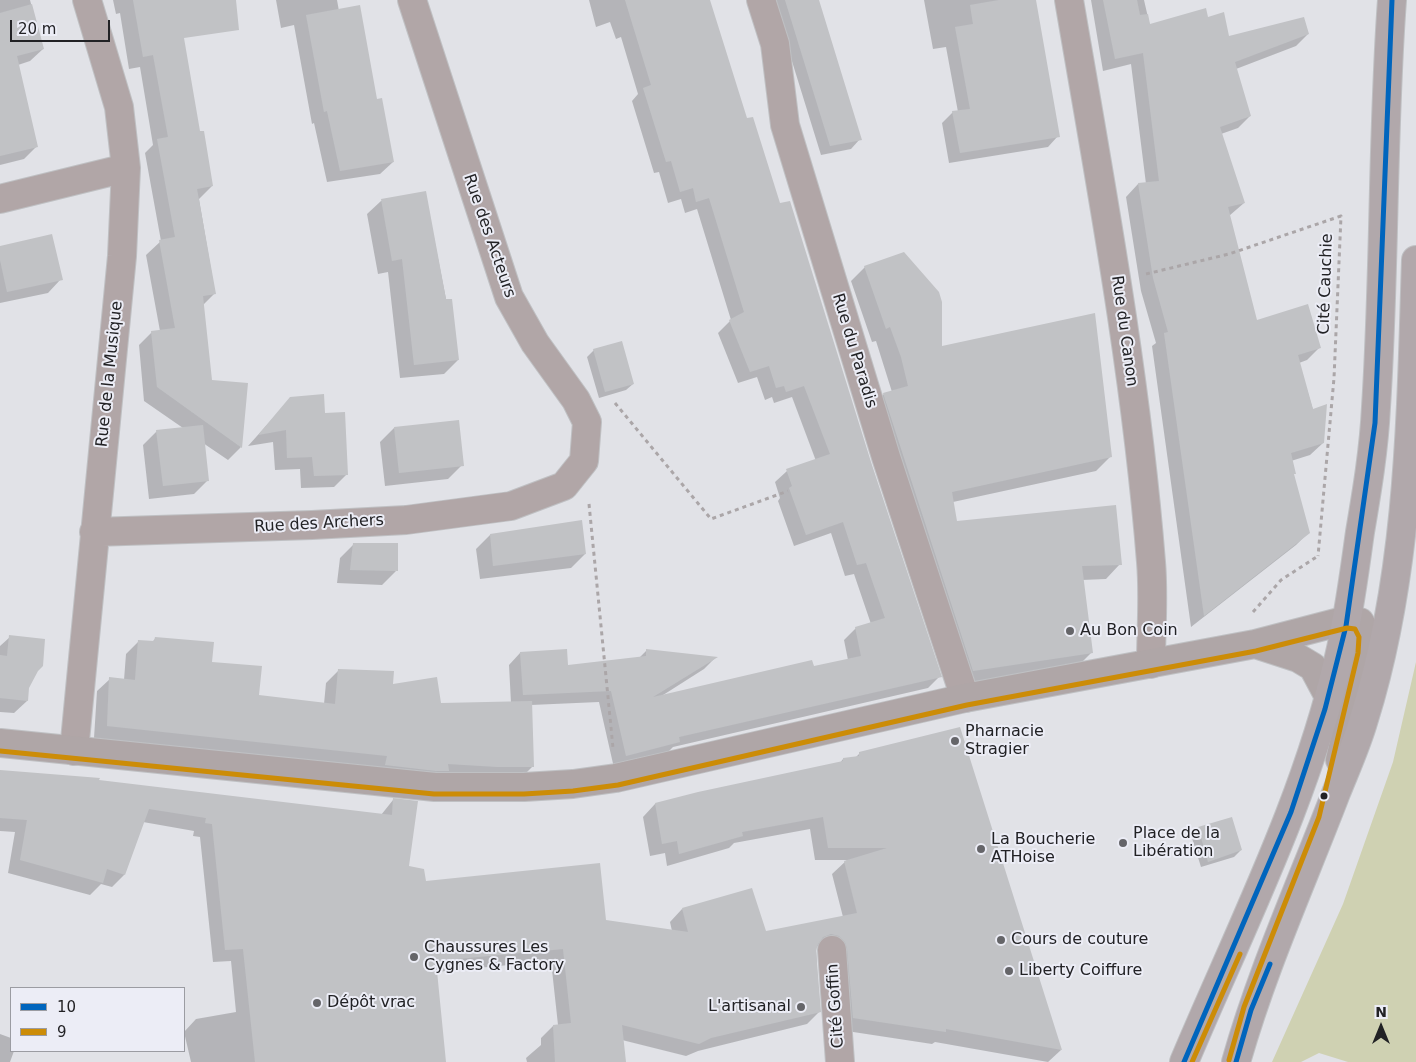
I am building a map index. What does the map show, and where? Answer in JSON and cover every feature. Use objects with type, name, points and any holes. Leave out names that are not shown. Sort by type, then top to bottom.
[{"type":"main road","points":[[1184,1062],[1266,876],[1286,824],[1329,697],[1347,620],[1368,480],[1376,408],[1383,172],[1392,0]]},
{"type":"main road","points":[[1236,1062],[1251,1010],[1364,719],[1383,646],[1397,566],[1412,456],[1416,260]]},
{"type":"main road","points":[[0,743],[435,787],[524,787],[573,784],[616,778],[965,698],[1255,644],[1347,620],[1360,622],[1367,635],[1365,654],[1326,819]]},
{"type":"main road","points":[[1255,644],[1298,658],[1313,667],[1329,697]]},
{"type":"street","name":"Rue de la Musique","points":[[74,751],[122,256],[126,168],[119,107],[87,0]]},
{"type":"street","name":"Rue des Acteurs","points":[[412,0],[509,297],[536,343],[576,400],[587,422],[584,461],[564,486],[540,496]]},
{"type":"street","name":"Rue du Paradis","points":[[761,0],[775,44],[785,125],[886,457],[965,698]]},
{"type":"street","name":"Rue du Canon","points":[[1068,0],[1117,281],[1138,436],[1151,563],[1151,664]]},
{"type":"street","points":[[0,199],[126,168]]},
{"type":"street","name":"Rue des Archers","points":[[94,532],[312,526],[406,520],[512,506],[540,496]]},
{"type":"street","name":"Cité Goffin","points":[[832,950],[840,1062]]},
{"type":"path","name":"Cité Cauchie","points":[[1117,281],[1229,254],[1341,216],[1334,378],[1318,556],[1281,580],[1245,621],[1255,644]]},
{"type":"path","points":[[576,400],[611,398],[711,519],[788,491]]},
{"type":"path","points":[[577,470],[590,508],[616,778]]},
{"type":"green space","points":[[1416,662],[1416,1062],[1348,1062],[1319,1053],[1301,1062],[1272,1062],[1343,904],[1393,762]]},
{"type":"building","points":[[133,0],[236,0],[239,30],[184,38],[200,131],[204,131],[213,186],[197,189],[216,294],[203,296],[212,380],[248,383],[242,448],[157,387],[151,331],[175,328],[159,240],[175,237],[157,139],[168,137],[153,55],[143,57]]},
{"type":"building","points":[[625,0],[710,0],[747,118],[753,117],[780,203],[790,201],[871,462],[942,677],[679,737],[680,742],[626,756],[611,691],[523,695],[520,652],[567,649],[568,665],[646,656],[646,649],[718,657],[653,697],[812,660],[814,666],[861,656],[855,627],[885,618],[866,563],[857,565],[843,522],[806,535],[789,488],[792,486],[786,469],[830,454],[804,386],[786,392],[784,386],[776,388],[769,366],[750,372],[729,320],[744,312],[709,198],[696,202],[693,188],[680,192],[671,161],[666,162],[643,88],[651,85]]},
{"type":"building","points":[[785,0],[819,0],[862,140],[830,146]]},
{"type":"building","points":[[999,0],[1036,0],[1060,137],[960,153],[952,111],[970,109],[955,27],[973,24],[970,5]]},
{"type":"building","points":[[1103,0],[1137,0],[1140,15],[1148,14],[1150,24],[1206,8],[1208,17],[1224,12],[1229,36],[1304,17],[1309,34],[1235,62],[1251,116],[1220,127],[1245,203],[1228,207],[1257,320],[1308,304],[1321,348],[1298,355],[1313,409],[1327,404],[1324,443],[1291,453],[1296,474],[1294,474],[1310,533],[1204,616],[1164,333],[1168,332],[1153,278],[1138,183],[1159,181],[1143,53],[1115,59]]},
{"type":"building","points":[[32,4],[44,49],[17,56],[38,147],[0,156],[0,13]]},
{"type":"building","points":[[360,5],[377,99],[382,98],[394,162],[340,171],[327,111],[324,112],[306,15]]},
{"type":"building","points":[[426,191],[446,299],[452,299],[459,360],[414,365],[402,259],[392,261],[381,199]]},
{"type":"building","points":[[52,234],[63,280],[7,292],[0,260],[0,246]]},
{"type":"building","points":[[904,252],[939,292],[942,302],[942,346],[1095,313],[1112,457],[952,492],[957,521],[1116,505],[1122,565],[1082,566],[1093,653],[973,671],[883,393],[908,386],[901,357],[890,327],[886,329],[864,266]]},
{"type":"building","points":[[622,341],[634,384],[605,392],[593,349]]},
{"type":"building","points":[[324,394],[325,413],[345,412],[348,475],[314,476],[312,457],[287,458],[286,430],[258,435],[290,397]]},
{"type":"building","points":[[459,420],[464,466],[399,473],[394,427]]},
{"type":"building","points":[[203,425],[209,481],[163,486],[156,430]]},
{"type":"building","points":[[582,520],[586,554],[493,566],[490,534]]},
{"type":"building","points":[[353,543],[398,543],[398,571],[350,570]]},
{"type":"building","points":[[9,635],[45,639],[43,666],[38,671],[29,688],[28,701],[0,698],[0,655],[7,656]]},
{"type":"building","points":[[155,637],[214,642],[212,662],[262,666],[259,695],[335,704],[338,669],[394,671],[393,684],[437,677],[441,703],[532,701],[534,767],[448,764],[449,771],[436,771],[385,765],[387,756],[107,726],[109,677],[135,680],[138,640],[154,641]]},
{"type":"building","points":[[960,727],[1062,1050],[946,1029],[946,1032],[853,1018],[847,948],[845,942],[839,936],[831,934],[823,937],[816,951],[821,1012],[711,1038],[699,1044],[622,1025],[626,1062],[555,1062],[553,1025],[571,1023],[563,949],[436,961],[446,1062],[255,1062],[243,949],[225,950],[212,824],[205,823],[206,818],[149,809],[125,875],[107,869],[103,883],[20,860],[27,820],[0,818],[0,770],[100,778],[99,780],[392,815],[393,798],[418,801],[409,866],[424,869],[426,881],[600,863],[606,920],[688,932],[682,908],[752,888],[766,931],[857,913],[844,861],[887,848],[828,848],[823,817],[742,832],[743,836],[679,854],[677,841],[662,844],[655,803],[843,761],[843,758],[859,756],[859,752]]},
{"type":"building","points":[[1232,817],[1242,850],[1208,862],[1198,827]]},
{"type":"transit line","name":"10","points":[[1184,1062],[1291,812],[1325,709],[1346,626],[1375,423],[1392,0]]},
{"type":"transit line","name":"9","points":[[0,751],[434,794],[524,794],[573,791],[618,785],[967,705],[1256,651],[1347,628],[1355,629],[1359,637],[1358,653],[1319,817],[1244,1007],[1229,1060]]},
{"type":"transit line","name":"9","points":[[1192,1062],[1240,954]]},
{"type":"transit line","name":"10","points":[[1236,1062],[1251,1010],[1270,964]]},
{"type":"place","name":"Au Bon Coin","points":[[1070,631]]},
{"type":"place","name":"Pharnacie Stragier","points":[[955,741]]},
{"type":"place","name":"Place de la Libération","points":[[1123,843]]},
{"type":"place","name":"La Boucherie ATHoise","points":[[981,849]]},
{"type":"place","name":"Cours de couture","points":[[1001,940]]},
{"type":"place","name":"Chaussures Les Cygnes & Factory","points":[[414,957]]},
{"type":"place","name":"Liberty Coiffure","points":[[1009,971]]},
{"type":"place","name":"Dépôt vrac","points":[[317,1003]]},
{"type":"place","name":"L'artisanal","points":[[801,1007]]}]
